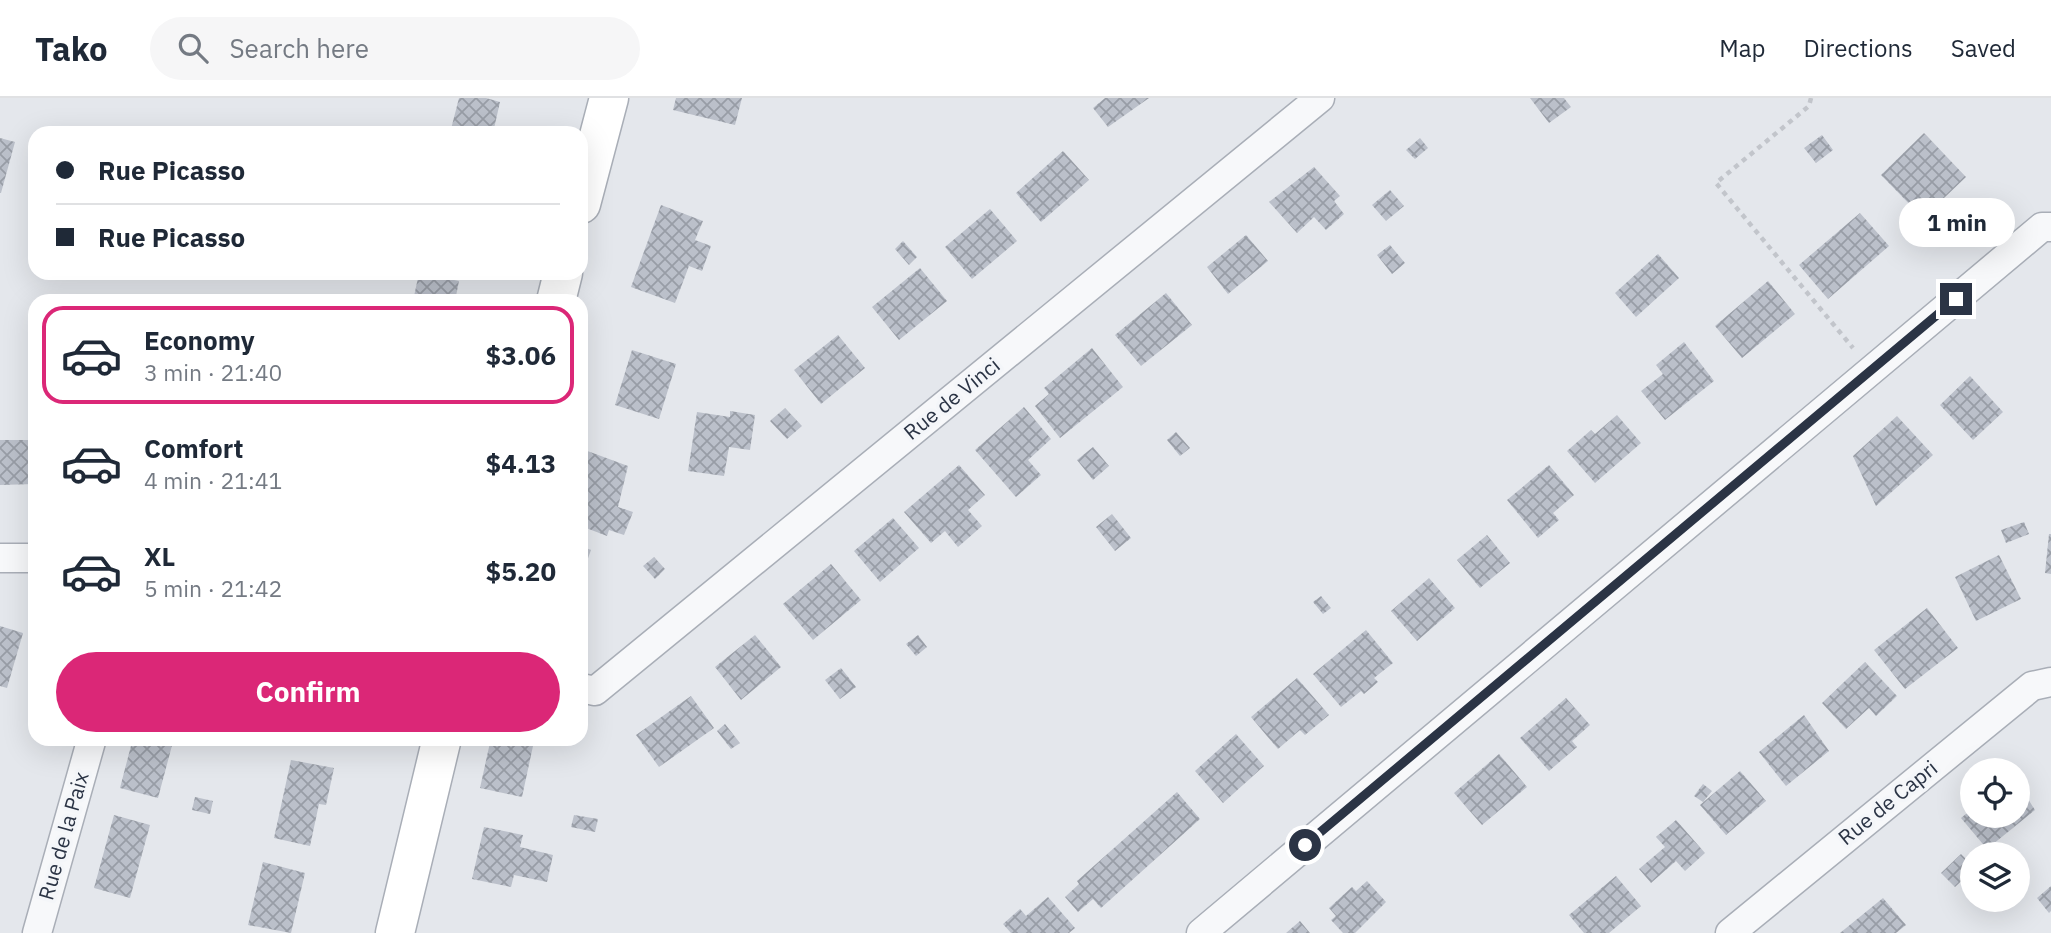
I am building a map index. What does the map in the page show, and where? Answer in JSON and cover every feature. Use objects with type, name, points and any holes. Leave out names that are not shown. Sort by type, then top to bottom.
[{"type":"main road","points":[[588,178],[609,98]]},
{"type":"main road","points":[[395,933],[440,746]]},
{"type":"street","name":"Rue de Vinci","points":[[588,690],[595,691],[1320,98]]},
{"type":"street","points":[[1201,933],[2042,227],[2051,227]]},
{"type":"street","points":[[0,558],[28,558]]},
{"type":"street","name":"Rue de Capri","points":[[1730,933],[2032,686],[2051,682]]},
{"type":"street","name":"Rue de la Paix","points":[[37,933],[90,746]]},
{"type":"path","points":[[1811,98],[1809,106],[1716,183],[1853,347]]},
{"type":"building","points":[[459,98],[486,98],[500,102],[495,126],[452,126]]},
{"type":"building","points":[[676,98],[742,98],[735,125],[673,110]]},
{"type":"building","points":[[1105,98],[1149,98],[1108,127],[1093,108]]},
{"type":"building","points":[[1530,98],[1564,98],[1571,107],[1549,123]]},
{"type":"building","points":[[1924,133],[1966,177],[1923,218],[1881,175]]},
{"type":"building","points":[[1822,135],[1833,150],[1816,163],[1804,148]]},
{"type":"building","points":[[0,138],[15,142],[1,193],[0,193]]},
{"type":"building","points":[[1420,138],[1428,148],[1415,159],[1406,150]]},
{"type":"building","points":[[1063,151],[1089,180],[1041,222],[1016,193]]},
{"type":"building","points":[[1314,167],[1340,196],[1334,201],[1344,214],[1326,230],[1314,217],[1297,233],[1269,202]]},
{"type":"building","points":[[1390,190],[1404,206],[1386,221],[1372,205]]},
{"type":"building","points":[[661,205],[703,221],[695,240],[711,246],[702,271],[689,266],[675,303],[631,287]]},
{"type":"building","points":[[990,209],[1017,241],[972,279],[945,247]]},
{"type":"building","points":[[1860,213],[1889,246],[1828,299],[1799,265]]},
{"type":"building","points":[[1246,235],[1268,261],[1228,294],[1207,267]]},
{"type":"building","points":[[903,241],[917,257],[909,265],[895,249]]},
{"type":"building","points":[[1390,245],[1405,263],[1392,274],[1377,255]]},
{"type":"building","points":[[1658,254],[1679,278],[1636,317],[1615,293]]},
{"type":"building","points":[[920,268],[947,301],[899,340],[872,307]]},
{"type":"building","points":[[418,280],[459,281],[456,294],[414,294]]},
{"type":"building","points":[[1768,281],[1795,314],[1742,358],[1715,326]]},
{"type":"building","points":[[1166,293],[1192,325],[1141,366],[1115,335]]},
{"type":"building","points":[[838,335],[865,368],[821,404],[794,370]]},
{"type":"building","points":[[1684,342],[1714,381],[1665,420],[1641,391],[1663,374],[1656,365]]},
{"type":"building","points":[[1092,348],[1123,387],[1060,438],[1035,406],[1049,394],[1044,388]]},
{"type":"building","points":[[632,350],[676,364],[659,419],[615,405]]},
{"type":"building","points":[[1970,376],[2003,412],[1973,440],[1940,405]]},
{"type":"building","points":[[1024,407],[1051,439],[1028,460],[1041,475],[1016,497],[975,450]]},
{"type":"building","points":[[785,408],[802,426],[787,439],[770,421]]},
{"type":"building","points":[[730,411],[755,415],[750,450],[729,447],[724,476],[688,471],[697,412],[730,417]]},
{"type":"building","points":[[1617,415],[1641,443],[1595,483],[1567,451],[1591,430],[1595,434]]},
{"type":"building","points":[[1897,416],[1933,455],[1876,506],[1853,456]]},
{"type":"building","points":[[1176,432],[1190,448],[1180,456],[1167,440]]},
{"type":"building","points":[[0,440],[28,440],[28,484],[0,485]]},
{"type":"building","points":[[1093,447],[1109,466],[1093,480],[1077,460]]},
{"type":"building","points":[[588,451],[628,466],[618,507],[633,512],[624,535],[609,530],[607,536],[588,529]]},
{"type":"building","points":[[959,465],[985,495],[968,510],[982,526],[958,547],[945,531],[931,543],[904,512]]},
{"type":"building","points":[[1549,465],[1574,495],[1553,513],[1559,520],[1538,538],[1507,500]]},
{"type":"building","points":[[1112,514],[1131,538],[1115,551],[1096,527]]},
{"type":"building","points":[[893,518],[919,548],[880,582],[854,551]]},
{"type":"building","points":[[2024,522],[2029,534],[2006,543],[2001,530]]},
{"type":"building","points":[[2051,534],[2051,574],[2045,573]]},
{"type":"building","points":[[1487,535],[1510,563],[1480,588],[1457,560]]},
{"type":"building","points":[[1999,555],[2021,599],[1976,621],[1955,577]]},
{"type":"building","points":[[654,557],[665,569],[655,579],[643,566]]},
{"type":"building","points":[[831,564],[861,600],[813,640],[783,604]]},
{"type":"building","points":[[1429,578],[1455,608],[1417,641],[1391,611]]},
{"type":"building","points":[[1321,596],[1331,608],[1323,614],[1313,602]]},
{"type":"building","points":[[1927,608],[1958,648],[1905,689],[1874,650]]},
{"type":"building","points":[[0,626],[23,633],[7,688],[0,686]]},
{"type":"building","points":[[1366,630],[1393,663],[1374,678],[1378,682],[1364,694],[1361,691],[1341,707],[1313,674]]},
{"type":"building","points":[[755,635],[781,667],[741,700],[715,667]]},
{"type":"building","points":[[918,635],[927,647],[916,656],[906,644]]},
{"type":"building","points":[[1865,662],[1897,696],[1876,716],[1869,708],[1846,729],[1822,703]]},
{"type":"building","points":[[841,668],[856,687],[840,699],[825,680]]},
{"type":"building","points":[[1297,678],[1329,715],[1305,735],[1300,730],[1278,749],[1251,717]]},
{"type":"building","points":[[691,696],[714,728],[659,767],[636,735]]},
{"type":"building","points":[[1566,698],[1590,725],[1572,741],[1577,747],[1549,771],[1520,738]]},
{"type":"building","points":[[1804,715],[1829,751],[1786,786],[1759,752]]},
{"type":"building","points":[[725,724],[740,743],[731,749],[717,731]]},
{"type":"building","points":[[1236,734],[1264,766],[1223,803],[1195,771]]},
{"type":"building","points":[[131,746],[172,746],[158,798],[120,788]]},
{"type":"building","points":[[489,746],[533,746],[522,797],[480,788]]},
{"type":"building","points":[[1499,754],[1527,787],[1482,825],[1454,793]]},
{"type":"building","points":[[291,760],[334,768],[326,805],[319,804],[310,846],[274,838]]},
{"type":"building","points":[[1740,771],[1766,801],[1726,835],[1700,805]]},
{"type":"building","points":[[1703,784],[1712,791],[1703,802],[1694,796]]},
{"type":"building","points":[[1177,792],[1200,819],[1101,908],[1093,899],[1078,912],[1065,897],[1079,884],[1077,881]]},
{"type":"building","points":[[195,797],[213,801],[210,814],[192,810]]},
{"type":"building","points":[[114,815],[150,825],[130,898],[94,888]]},
{"type":"building","points":[[574,815],[598,819],[595,832],[571,827]]},
{"type":"building","points":[[1676,820],[1705,853],[1685,871],[1676,861],[1651,883],[1639,869],[1665,847],[1656,837]]},
{"type":"building","points":[[484,827],[523,835],[520,847],[553,855],[547,882],[514,875],[511,887],[472,879]]},
{"type":"building","points":[[1969,828],[2013,828],[1996,842],[1981,842]]},
{"type":"building","points":[[1960,855],[1960,882],[1955,887],[1941,873]]},
{"type":"building","points":[[263,862],[305,873],[291,933],[248,925]]},
{"type":"building","points":[[1616,876],[1641,906],[1609,933],[1584,933],[1569,915]]},
{"type":"building","points":[[1367,881],[1386,902],[1355,933],[1343,933],[1331,920],[1336,916],[1329,908],[1352,887],[1356,891]]},
{"type":"building","points":[[2051,886],[2051,911],[2049,913],[2037,898]]},
{"type":"building","points":[[1048,897],[1075,928],[1069,933],[1011,933],[1003,924],[1020,909],[1026,916]]},
{"type":"building","points":[[1883,898],[1906,925],[1896,933],[1840,933]]},
{"type":"building","points":[[1300,921],[1310,933],[1286,933]]},
{"type":"route","points":[[1305,845],[1956,299]]}]
